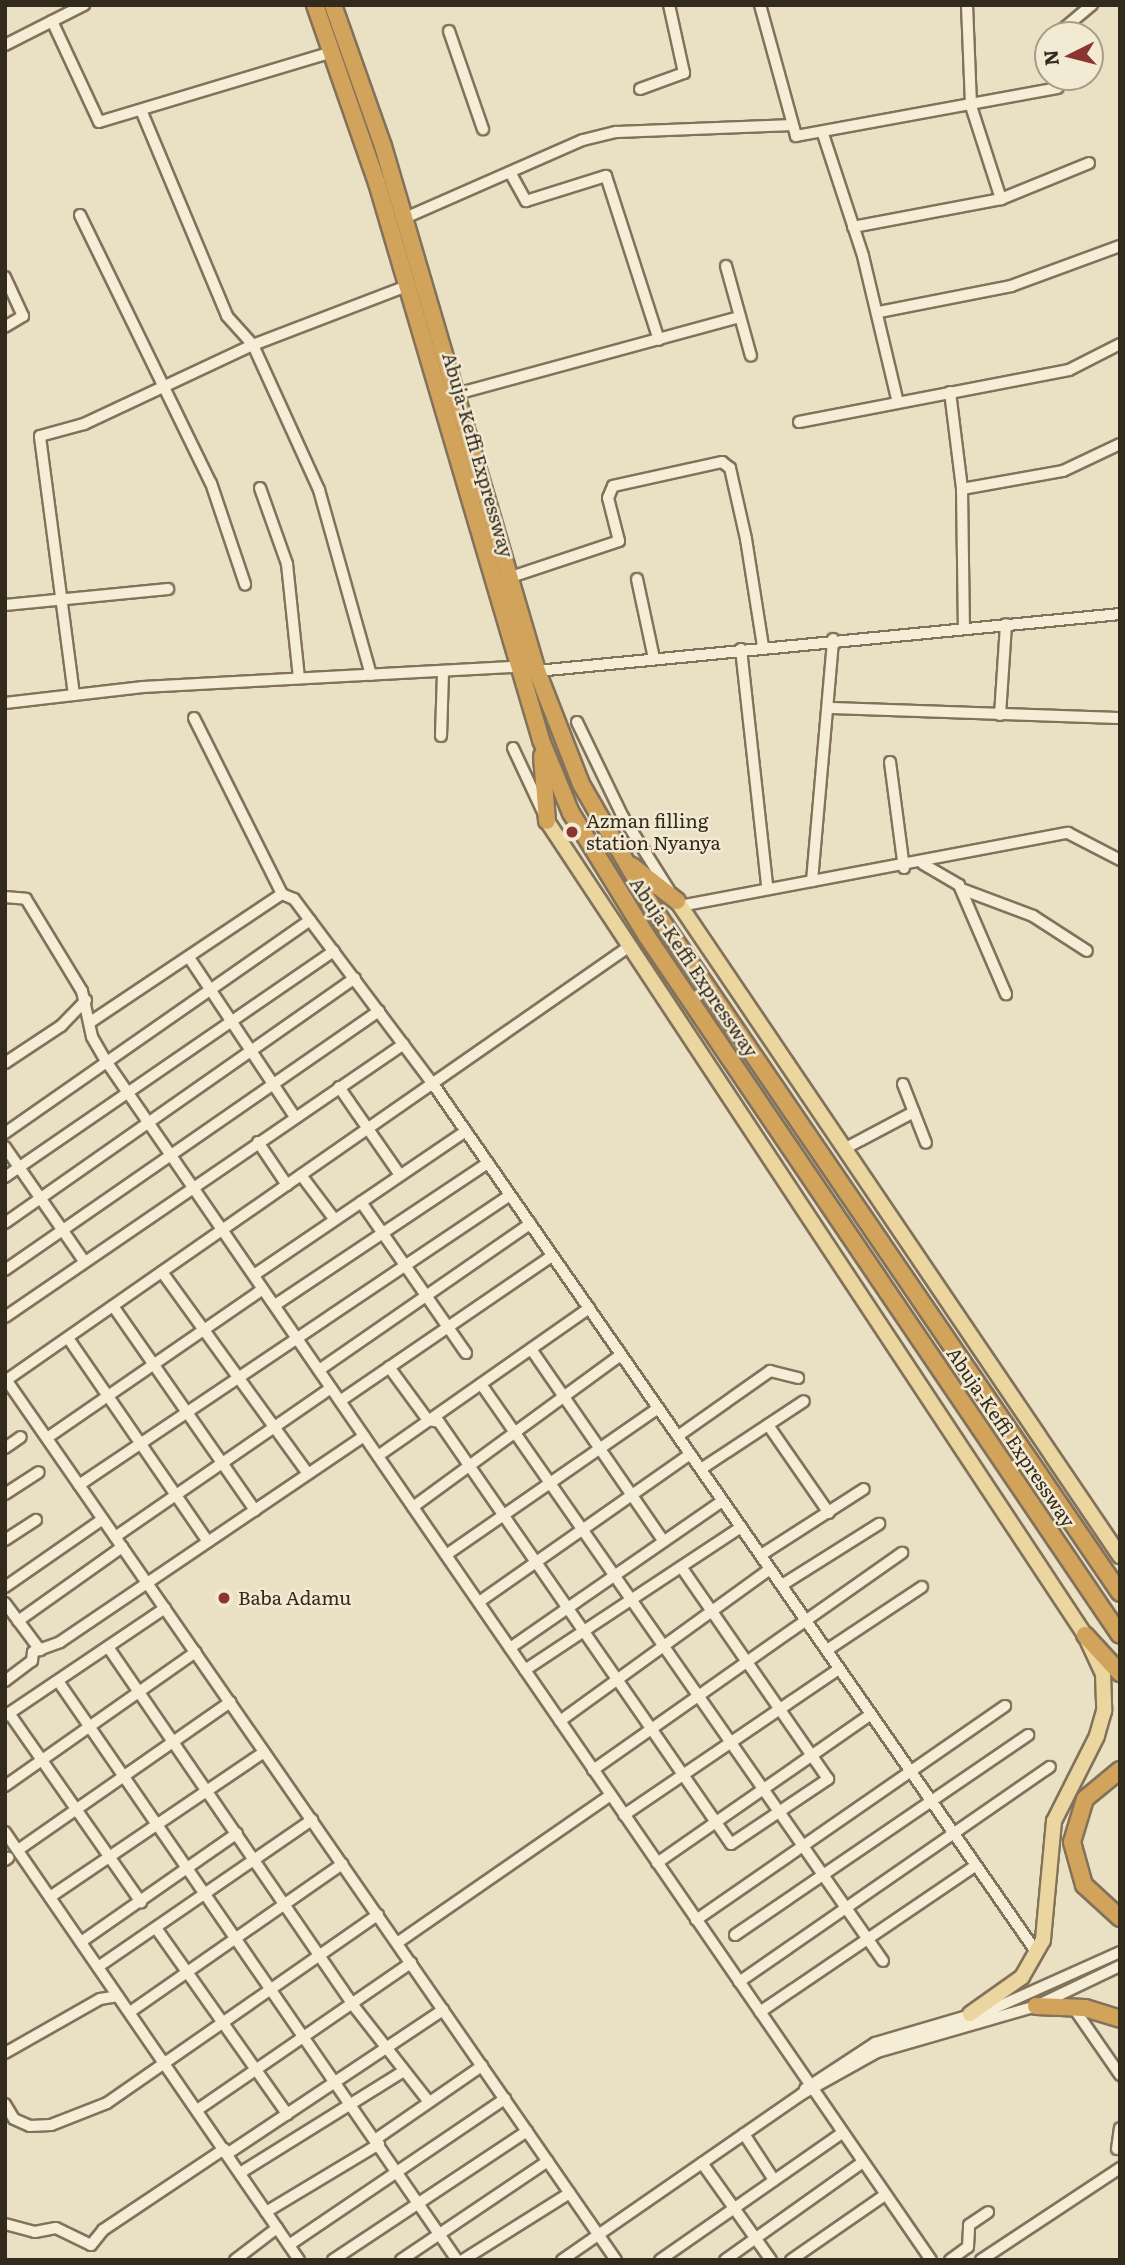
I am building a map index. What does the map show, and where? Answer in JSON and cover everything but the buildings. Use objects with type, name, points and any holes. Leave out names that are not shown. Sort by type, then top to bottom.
[{"type":"highway","name":"Abuja-Keffi Expressway","points":[[315,5],[333,52],[407,286],[541,740],[605,872],[1120,1635]]},
{"type":"highway","name":"Abuja-Keffi Expressway","points":[[333,5],[405,218],[537,671],[581,783],[618,852],[1120,1593]]},
{"type":"highway","points":[[541,740],[547,821]]},
{"type":"highway","points":[[618,852],[678,904]]},
{"type":"highway","points":[[1085,1635],[1120,1673]]},
{"type":"highway","points":[[1120,1769],[1085,1799],[1072,1842],[1084,1885],[1120,1918]]},
{"type":"highway","points":[[1036,2006],[1073,2007],[1120,2019]]},
{"type":"main road","points":[[547,821],[627,948],[1085,1635],[1103,1674],[1104,1711],[1054,1821],[1051,1911],[1037,1953],[1022,1977],[971,2014]]},
{"type":"main road","name":"Abuja-Keffi Expressway","points":[[678,904],[1120,1556]]},
{"type":"street","points":[[640,89],[684,73],[669,5]]},
{"type":"street","points":[[760,5],[788,125],[796,136],[823,134],[1044,91]]},
{"type":"street","points":[[967,5],[971,106],[1001,199]]},
{"type":"street","points":[[1073,21],[1092,5]]},
{"type":"street","points":[[5,45],[78,6]]},
{"type":"street","points":[[52,21],[95,121],[141,110],[333,52]]},
{"type":"street","points":[[449,31],[483,129]]},
{"type":"street","points":[[141,110],[227,316],[253,345],[319,490],[371,675]]},
{"type":"street","points":[[405,218],[616,132],[788,125]]},
{"type":"street","points":[[823,134],[878,312],[897,399]]},
{"type":"street","points":[[853,227],[1001,199],[1089,163]]},
{"type":"street","points":[[511,174],[526,201],[606,176],[659,340]]},
{"type":"street","points":[[80,215],[162,391],[211,483],[245,584]]},
{"type":"street","points":[[878,312],[1023,283],[1120,246]]},
{"type":"street","points":[[726,267],[751,356]]},
{"type":"street","points":[[5,277],[23,316],[5,327]]},
{"type":"street","points":[[74,695],[59,600],[40,436],[162,391],[253,345],[407,286]]},
{"type":"street","points":[[456,394],[740,317]]},
{"type":"street","points":[[799,422],[897,399],[1069,370],[1120,344]]},
{"type":"street","points":[[950,392],[962,489],[964,627]]},
{"type":"street","points":[[962,489],[1063,471],[1120,444]]},
{"type":"street","points":[[509,578],[619,541],[608,498],[613,486],[722,462],[730,468],[746,539],[764,646]]},
{"type":"street","points":[[260,488],[287,564],[299,678]]},
{"type":"street","points":[[637,579],[654,658]]},
{"type":"street","points":[[5,605],[168,589]]},
{"type":"street","points":[[537,671],[833,639],[1120,614]]},
{"type":"street","points":[[1000,715],[1006,624]]},
{"type":"street","points":[[812,881],[830,708],[833,639]]},
{"type":"street","points":[[741,649],[767,886]]},
{"type":"street","points":[[5,703],[74,695],[299,678],[518,667]]},
{"type":"street","points":[[441,736],[443,671]]},
{"type":"street","points":[[830,708],[1120,718]]},
{"type":"street","points":[[194,718],[282,894],[310,920],[433,1084],[1037,1953]]},
{"type":"street","points":[[577,722],[622,817],[678,904],[767,886],[904,869],[1068,833],[1120,860]]},
{"type":"street","points":[[513,748],[547,821]]},
{"type":"street","points":[[890,762],[904,869]]},
{"type":"street","points":[[923,864],[959,885],[970,895],[1033,916],[1087,951]]},
{"type":"street","points":[[959,885],[1006,994]]},
{"type":"street","points":[[92,1021],[190,959],[282,894]]},
{"type":"street","points":[[5,897],[26,899],[86,1000],[92,1021],[92,1037],[106,1061],[760,2012],[808,2089],[863,2162],[928,2259]]},
{"type":"street","points":[[5,1133],[310,920]]},
{"type":"street","points":[[616,2260],[6,1380],[627,948]]},
{"type":"street","points":[[5,1177],[334,951]]},
{"type":"street","points":[[190,959],[295,1117]]},
{"type":"street","points":[[5,1223],[149,1121],[254,1053],[355,978]]},
{"type":"street","points":[[5,1063],[61,1026],[86,1000]]},
{"type":"street","points":[[5,1270],[275,1086],[379,1011]]},
{"type":"street","points":[[5,1317],[403,1044]]},
{"type":"street","points":[[903,1084],[926,1143]]},
{"type":"street","points":[[339,1087],[400,1175]]},
{"type":"street","points":[[844,1149],[914,1112]]},
{"type":"street","points":[[254,1275],[466,1131]]},
{"type":"street","points":[[258,1142],[287,1185]]},
{"type":"street","points":[[5,1147],[84,1261]]},
{"type":"street","points":[[275,1305],[488,1163]]},
{"type":"street","points":[[301,1175],[335,1220]]},
{"type":"street","points":[[79,1485],[510,1195]]},
{"type":"street","points":[[361,1202],[466,1353]]},
{"type":"street","points":[[319,1370],[530,1224]]},
{"type":"street","points":[[340,1401],[552,1256]]},
{"type":"street","points":[[162,1272],[272,1428],[308,1474]]},
{"type":"street","points":[[47,1438],[263,1289]]},
{"type":"street","points":[[113,1306],[255,1510]]},
{"type":"street","points":[[378,1456],[589,1308]]},
{"type":"street","points":[[68,1338],[208,1542]]},
{"type":"street","points":[[531,1349],[663,1541]]},
{"type":"street","points":[[413,1507],[621,1355]]},
{"type":"street","points":[[389,1367],[428,1420],[439,1422],[731,1844],[828,1781],[812,1753],[681,1567]]},
{"type":"street","points":[[678,1436],[770,1371],[798,1378]]},
{"type":"street","points":[[481,1384],[883,1961]]},
{"type":"street","points":[[115,1537],[331,1388]]},
{"type":"street","points":[[701,1469],[804,1401]]},
{"type":"street","points":[[446,1555],[550,1480],[658,1408]]},
{"type":"street","points":[[768,1425],[828,1513]]},
{"type":"street","points":[[5,1681],[40,1650],[208,1542],[364,1436]]},
{"type":"street","points":[[5,1448],[21,1437]]},
{"type":"street","points":[[478,1602],[690,1454]]},
{"type":"street","points":[[5,1494],[39,1472]]},
{"type":"street","points":[[761,1555],[864,1489]]},
{"type":"street","points":[[510,1648],[722,1500]]},
{"type":"street","points":[[5,1587],[103,1519]]},
{"type":"street","points":[[5,1539],[36,1520]]},
{"type":"street","points":[[782,1585],[879,1524]]},
{"type":"street","points":[[525,1670],[741,1527]]},
{"type":"street","points":[[19,1621],[122,1547]]},
{"type":"street","points":[[593,1770],[902,1553]]},
{"type":"street","points":[[560,1721],[667,1648],[770,1569]]},
{"type":"street","points":[[827,1650],[922,1587]]},
{"type":"street","points":[[5,1603],[40,1650]]},
{"type":"street","points":[[141,1902],[107,1857],[43,1759],[7,1715],[165,1608]]},
{"type":"street","points":[[108,1647],[353,2005],[429,2102]]},
{"type":"street","points":[[5,1786],[195,1652]]},
{"type":"street","points":[[624,1815],[730,1740],[839,1669]]},
{"type":"street","points":[[58,1681],[126,1773],[305,2038],[420,2200],[457,2260]]},
{"type":"street","points":[[18,1850],[230,1702]]},
{"type":"street","points":[[696,1920],[909,1769],[1005,1706]]},
{"type":"street","points":[[657,1863],[870,1715]]},
{"type":"street","points":[[736,1935],[1028,1735]]},
{"type":"street","points":[[50,1897],[205,1789],[264,1752]]},
{"type":"street","points":[[739,1982],[1050,1767]]},
{"type":"street","points":[[397,1943],[611,1795]]},
{"type":"street","points":[[98,1967],[312,1820]]},
{"type":"street","points":[[5,1832],[299,2260]]},
{"type":"street","points":[[81,1942],[237,1833]]},
{"type":"street","points":[[130,2012],[239,1940],[342,1864]]},
{"type":"street","points":[[760,2012],[976,1865]]},
{"type":"street","points":[[5,2104],[14,2119],[51,2125],[107,2103],[166,2065],[378,1915]]},
{"type":"street","points":[[156,1928],[287,2114]]},
{"type":"street","points":[[562,2260],[875,2043],[971,2014],[1120,1952]]},
{"type":"street","points":[[197,2110],[257,2072],[411,1964]]},
{"type":"street","points":[[808,2089],[888,2048],[1036,2006],[1120,1966]]},
{"type":"street","points":[[5,2053],[100,1999],[118,1996]]},
{"type":"street","points":[[1073,2007],[1120,2075]]},
{"type":"street","points":[[5,2224],[35,2232],[55,2228],[91,2245],[103,2230],[287,2114],[443,2010]]},
{"type":"street","points":[[266,2212],[378,2141],[482,2066]]},
{"type":"street","points":[[240,2173],[404,2071]]},
{"type":"street","points":[[289,2245],[505,2099]]},
{"type":"street","points":[[1116,2149],[1120,2128]]},
{"type":"street","points":[[333,2260],[527,2131]]},
{"type":"street","points":[[660,2260],[842,2133]]},
{"type":"street","points":[[744,2134],[774,2179]]},
{"type":"street","points":[[401,2260],[548,2161]]},
{"type":"street","points":[[724,2260],[863,2162]]},
{"type":"street","points":[[702,2163],[771,2260]]},
{"type":"street","points":[[981,2260],[1120,2168]]},
{"type":"street","points":[[463,2260],[570,2193]]},
{"type":"street","points":[[791,2260],[885,2194]]},
{"type":"street","points":[[950,2260],[968,2247],[969,2224],[988,2212]]},
{"type":"street","points":[[235,2260],[277,2228]]},
{"type":"place","name":"Azman filling station Nyanya","points":[[572,832]]},
{"type":"place","name":"Baba Adamu","points":[[224,1598]]}]
